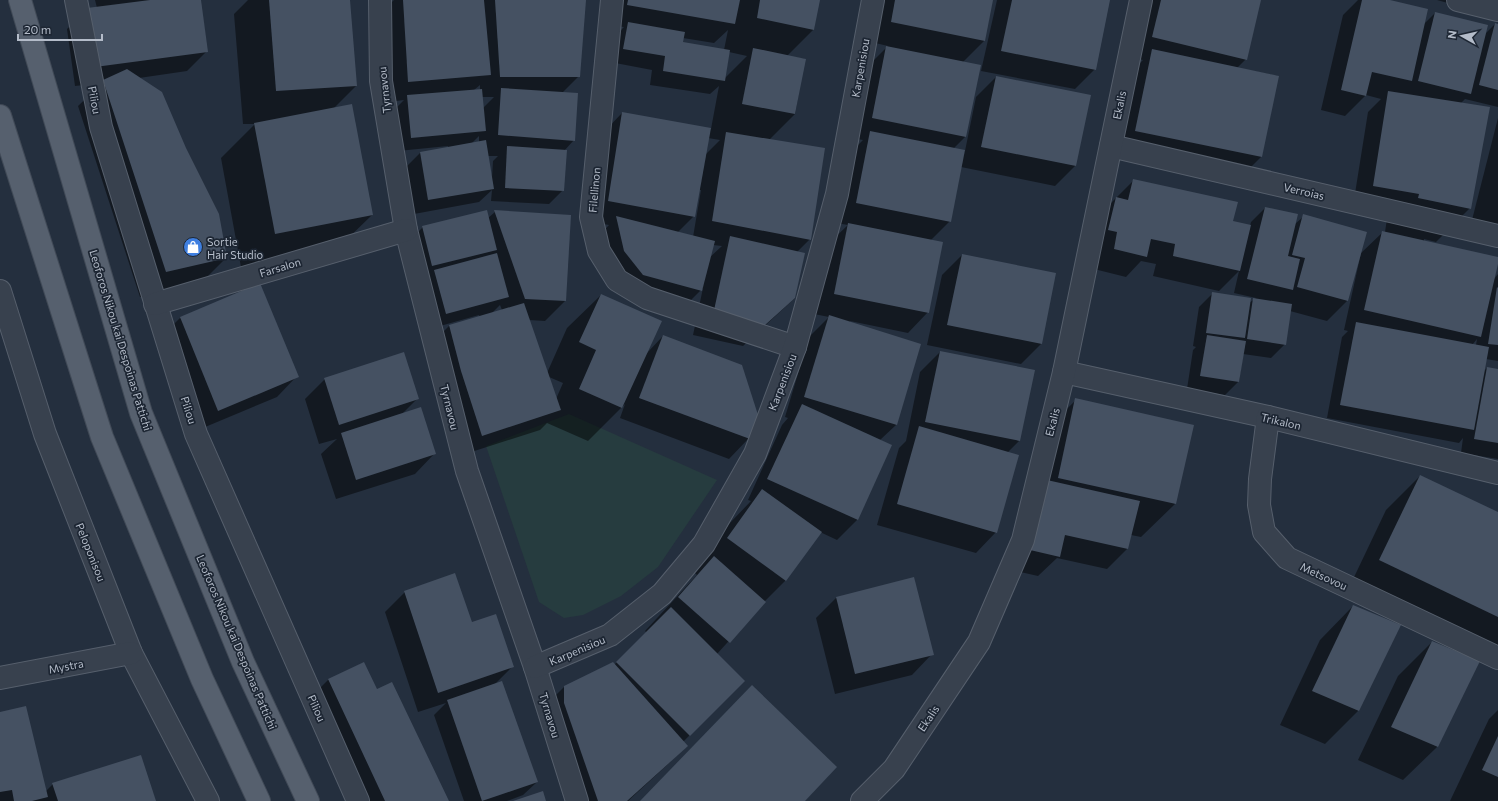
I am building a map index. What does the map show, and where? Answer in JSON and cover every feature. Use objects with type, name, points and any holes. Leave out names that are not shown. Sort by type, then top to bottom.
[{"type":"main road","name":"Leoforos Nikou kai Despoinas Pattichi","points":[[20,0],[141,413],[243,662],[308,801]]},
{"type":"main road","points":[[0,116],[102,436],[202,679],[259,801]]},
{"type":"street","name":"Piliou","points":[[76,0],[100,126],[196,434],[358,801]]},
{"type":"street","name":"Tyrnavou","points":[[380,0],[381,81],[406,230],[466,471],[535,667],[577,801]]},
{"type":"street","name":"Filellinon","points":[[612,0],[592,217],[599,252],[617,280],[647,298],[795,347]]},
{"type":"street","name":"Karpenisiou","points":[[535,667],[610,635],[662,594],[704,544],[755,454],[795,347],[837,194],[872,0]]},
{"type":"street","name":"Ekalis","points":[[862,801],[894,769],[979,642],[1023,540],[1064,372],[1141,0]]},
{"type":"street","points":[[1458,0],[1498,10]]},
{"type":"street","name":"Verroias","points":[[1111,146],[1498,236]]},
{"type":"street","name":"Farsalon","points":[[155,304],[406,230]]},
{"type":"street","name":"Peloponisou","points":[[0,291],[45,434],[131,653],[208,801]]},
{"type":"street","name":"Trikalon","points":[[1064,372],[1268,418],[1498,473]]},
{"type":"street","name":"Metsovou","points":[[1268,418],[1260,479],[1259,505],[1264,532],[1286,558],[1498,658]]},
{"type":"street","name":"Mystra","points":[[0,678],[131,653]]},
{"type":"green space","points":[[569,414],[717,480],[658,567],[621,596],[583,615],[564,618],[539,602],[486,446]]},
{"type":"building","points":[[150,0],[201,0],[208,52],[95,67],[87,8]]},
{"type":"building","points":[[269,0],[350,0],[357,86],[276,91]]},
{"type":"building","points":[[403,0],[484,0],[491,75],[408,82]]},
{"type":"building","points":[[495,0],[586,0],[580,77],[500,77]]},
{"type":"building","points":[[628,0],[740,0],[735,24],[627,5]]},
{"type":"building","points":[[760,0],[820,0],[814,30],[757,18]]},
{"type":"building","points":[[895,0],[993,0],[985,41],[891,22]]},
{"type":"building","points":[[1012,0],[1110,0],[1096,70],[1001,51]]},
{"type":"building","points":[[1161,0],[1261,0],[1247,60],[1152,37]]},
{"type":"building","points":[[1362,0],[1390,0],[1428,9],[1412,81],[1372,72],[1366,96],[1341,90]]},
{"type":"building","points":[[1435,12],[1488,25],[1471,94],[1418,81]]},
{"type":"building","points":[[628,22],[685,32],[683,42],[730,50],[725,81],[663,71],[665,56],[623,49]]},
{"type":"building","points":[[1495,23],[1498,24],[1498,90],[1479,85]]},
{"type":"building","points":[[886,46],[981,65],[966,137],[872,118]]},
{"type":"building","points":[[753,48],[806,59],[795,114],[742,104]]},
{"type":"building","points":[[1152,49],[1279,76],[1262,157],[1135,131]]},
{"type":"building","points":[[127,69],[162,92],[186,148],[219,214],[227,258],[166,272],[103,80]]},
{"type":"building","points":[[996,76],[1091,95],[1076,166],[981,147]]},
{"type":"building","points":[[501,88],[578,93],[575,141],[498,135]]},
{"type":"building","points":[[482,89],[486,131],[411,138],[407,95]]},
{"type":"building","points":[[1388,91],[1490,107],[1471,209],[1418,198],[1419,194],[1373,186]]},
{"type":"building","points":[[352,104],[373,215],[275,234],[254,123]]},
{"type":"building","points":[[622,112],[711,128],[695,217],[608,201]]},
{"type":"building","points":[[870,131],[965,150],[951,222],[856,203]]},
{"type":"building","points":[[726,132],[825,148],[811,240],[712,221]]},
{"type":"building","points":[[486,140],[494,189],[428,200],[420,152]]},
{"type":"building","points":[[507,146],[567,150],[564,191],[505,188]]},
{"type":"building","points":[[1133,179],[1238,202],[1233,221],[1251,225],[1240,271],[1173,256],[1175,244],[1151,239],[1147,257],[1114,249],[1117,232],[1108,230],[1116,197],[1128,200]]},
{"type":"building","points":[[1265,207],[1298,214],[1288,256],[1300,259],[1293,290],[1247,279]]},
{"type":"building","points":[[487,210],[497,250],[432,266],[422,226]]},
{"type":"building","points":[[494,210],[571,215],[566,301],[525,299]]},
{"type":"building","points":[[1303,214],[1367,232],[1348,301],[1297,287],[1305,258],[1292,255]]},
{"type":"building","points":[[616,216],[715,241],[702,291],[643,275],[624,251]]},
{"type":"building","points":[[848,223],[943,242],[929,313],[834,294]]},
{"type":"building","points":[[1382,231],[1498,257],[1498,264],[1481,337],[1364,310]]},
{"type":"building","points":[[730,236],[805,253],[795,298],[764,326],[713,315]]},
{"type":"building","points":[[497,253],[509,297],[446,314],[434,270]]},
{"type":"building","points":[[962,254],[1056,273],[1042,344],[947,325]]},
{"type":"building","points":[[260,283],[299,377],[218,411],[180,317]]},
{"type":"building","points":[[1497,287],[1498,288],[1498,345],[1488,344]]},
{"type":"building","points":[[1212,292],[1251,298],[1245,338],[1206,333]]},
{"type":"building","points":[[601,294],[662,321],[622,408],[579,389],[596,350],[579,342]]},
{"type":"building","points":[[1253,298],[1292,304],[1286,345],[1247,339]]},
{"type":"building","points":[[524,303],[561,410],[482,436],[461,371],[449,325]]},
{"type":"building","points":[[829,315],[921,344],[897,425],[804,397]]},
{"type":"building","points":[[1356,322],[1489,347],[1474,430],[1340,405]]},
{"type":"building","points":[[663,335],[742,365],[758,415],[750,439],[639,398]]},
{"type":"building","points":[[1207,335],[1246,341],[1239,382],[1200,376]]},
{"type":"building","points":[[940,351],[1035,370],[1020,441],[925,422]]},
{"type":"building","points":[[404,352],[419,399],[339,425],[324,378]]},
{"type":"building","points":[[1487,367],[1498,369],[1498,443],[1474,439]]},
{"type":"building","points":[[1075,398],[1194,425],[1176,504],[1058,478]]},
{"type":"building","points":[[802,404],[892,445],[858,520],[767,479]]},
{"type":"building","points":[[421,407],[436,454],[356,480],[341,433]]},
{"type":"building","points":[[919,426],[1019,455],[997,533],[897,504]]},
{"type":"building","points":[[1420,475],[1498,512],[1498,617],[1379,560]]},
{"type":"building","points":[[1047,480],[1140,501],[1128,549],[1065,535],[1060,557],[1030,550]]},
{"type":"building","points":[[762,489],[822,532],[786,581],[727,538]]},
{"type":"building","points":[[714,556],[766,602],[730,643],[678,597]]},
{"type":"building","points":[[455,573],[472,622],[496,614],[514,667],[438,693],[404,591]]},
{"type":"building","points":[[914,577],[934,655],[855,674],[836,597]]},
{"type":"building","points":[[1353,605],[1401,625],[1359,711],[1312,691]]},
{"type":"building","points":[[671,607],[745,681],[690,736],[616,662]]},
{"type":"building","points":[[1432,641],[1480,661],[1438,747],[1391,727]]},
{"type":"building","points":[[364,662],[377,689],[392,682],[449,801],[385,801],[328,679]]},
{"type":"building","points":[[613,662],[688,746],[627,801],[598,801],[564,703],[564,686]]},
{"type":"building","points":[[502,681],[538,782],[482,801],[447,700]]},
{"type":"building","points":[[752,685],[837,767],[805,801],[640,801]]},
{"type":"building","points":[[26,706],[48,797],[32,801],[14,801],[12,790],[0,792],[0,712]]},
{"type":"building","points":[[1498,736],[1498,777],[1482,770]]},
{"type":"building","points":[[141,755],[156,801],[58,801],[52,783]]},
{"type":"building","points":[[543,791],[546,801],[513,801]]},
{"type":"place","name":"Sortie Hair Studio","points":[[193,247]]}]
